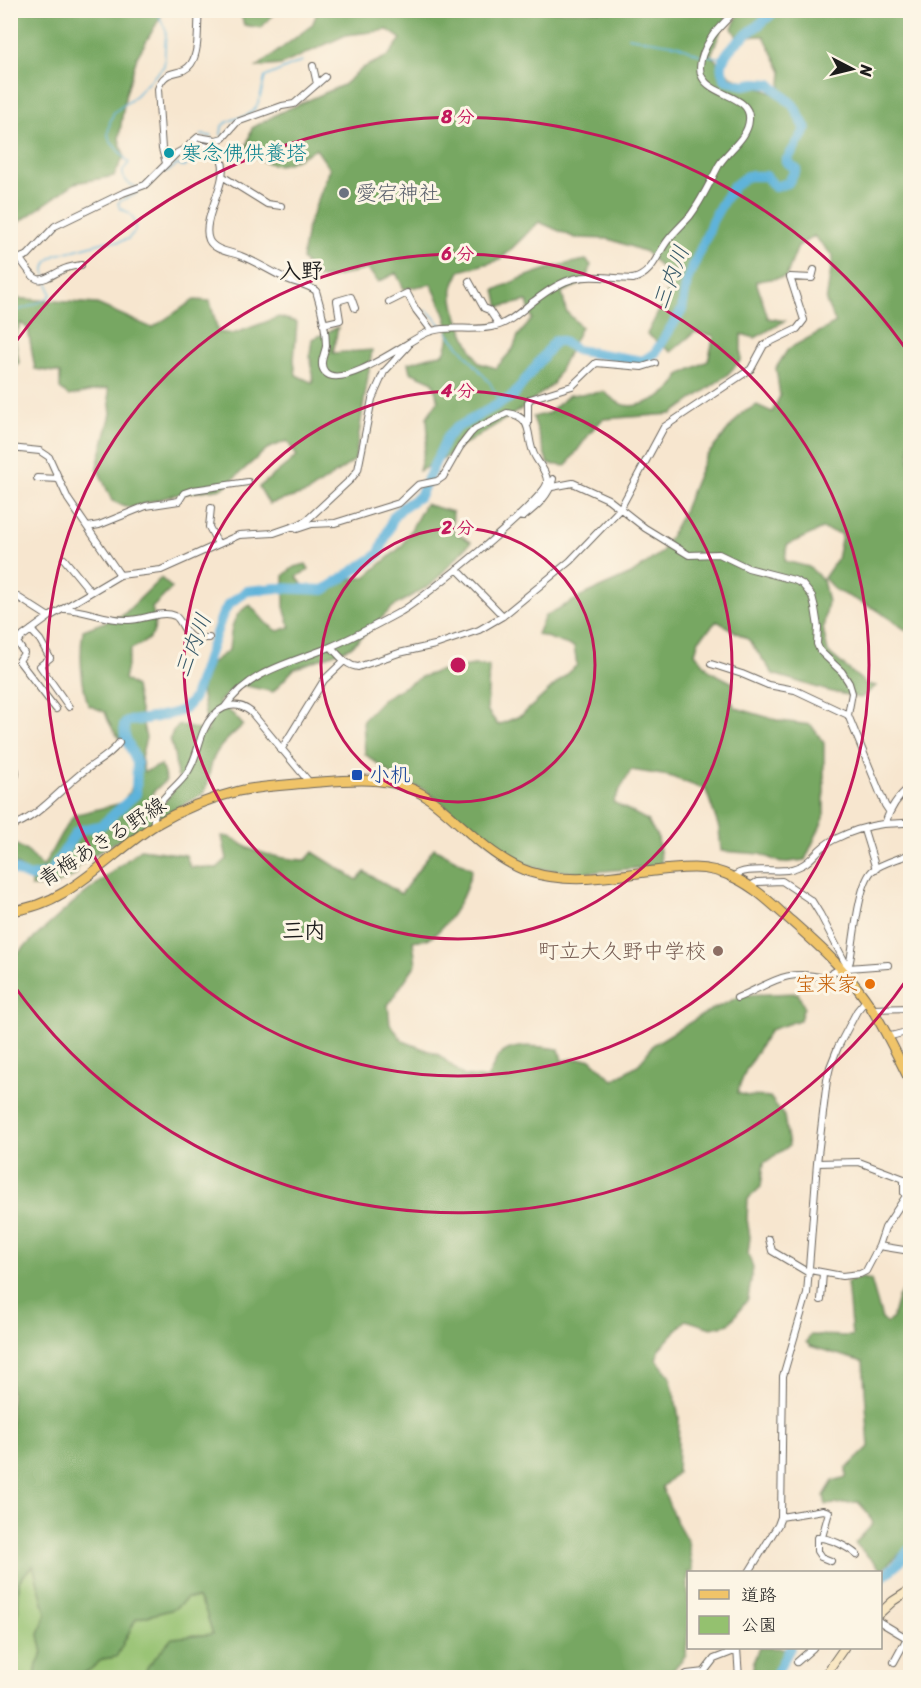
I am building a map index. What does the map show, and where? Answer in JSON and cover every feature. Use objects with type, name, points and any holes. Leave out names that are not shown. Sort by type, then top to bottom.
[{"type":"main road","name":"青梅あきる野線","points":[[10,911],[32,908],[73,886],[154,826],[186,810],[229,794],[253,788],[310,783],[373,780],[392,782],[414,789],[429,798],[506,861],[538,874],[593,878],[695,868],[712,870],[750,886],[845,969],[872,1009],[910,1081]]},
{"type":"main road","points":[[882,1611],[910,1590]]},
{"type":"main road","points":[[825,1675],[843,1649]]},
{"type":"street","points":[[166,163],[162,149],[158,89],[160,81],[166,75],[183,70],[190,65],[195,54],[199,10]]},
{"type":"street","points":[[184,148],[194,144],[207,146],[215,151],[221,160],[222,176],[208,226],[209,240],[213,245],[243,256],[316,291],[326,346],[322,363],[325,372],[338,376],[362,370],[432,331],[499,325],[562,281],[586,276],[633,279],[644,275],[667,241],[688,218],[711,183],[720,164],[743,135],[749,123],[750,116],[746,107],[704,81],[699,65],[712,37],[735,10]]},
{"type":"street","points":[[314,66],[317,84]]},
{"type":"street","points":[[10,262],[28,255],[55,226],[123,193],[145,185],[155,178],[166,163],[198,137],[216,140],[223,138],[237,122],[294,104],[325,77]]},
{"type":"street","points":[[222,176],[267,204],[281,206]]},
{"type":"street","points":[[20,259],[36,280],[81,265]]},
{"type":"street","points":[[331,646],[344,661],[352,666],[369,664],[479,630],[503,616],[570,561],[620,508],[664,427],[751,369],[764,345],[797,329],[804,320],[790,277],[812,278],[814,270]]},
{"type":"street","points":[[470,281],[484,308],[489,310],[499,325]]},
{"type":"street","points":[[389,302],[407,293],[416,310],[432,331]]},
{"type":"street","points":[[322,324],[340,320],[336,301],[351,297],[355,308]]},
{"type":"street","points":[[10,649],[49,617],[120,575],[161,570],[239,535],[274,533],[307,520],[358,470],[372,399],[384,372],[412,341]]},
{"type":"street","points":[[154,826],[153,818],[159,804],[188,772],[207,724],[225,707],[241,686],[402,611],[457,569],[532,504],[548,481],[532,453],[528,425],[530,399],[572,386],[596,363],[642,367],[655,363]]},
{"type":"street","points":[[292,527],[297,529],[312,524],[335,523],[391,507],[399,503],[420,484],[443,477],[460,447],[475,429],[507,413],[520,417],[528,425]]},
{"type":"street","points":[[10,448],[44,453],[49,457],[68,499],[120,575]]},
{"type":"street","points":[[37,478],[59,479]]},
{"type":"street","points":[[518,516],[524,517],[535,507],[552,487],[553,479]]},
{"type":"street","points":[[88,527],[99,525],[146,506],[179,501],[184,493],[193,490],[248,482]]},
{"type":"street","points":[[552,487],[573,483],[608,499],[645,528],[688,555],[719,554],[748,568],[802,584],[812,596],[818,627],[817,644],[820,651],[849,682],[852,693],[848,715],[889,811]]},
{"type":"street","points":[[212,508],[209,527],[218,544]]},
{"type":"street","points":[[64,559],[91,592]]},
{"type":"street","points":[[457,569],[503,616]]},
{"type":"street","points":[[10,592],[49,617]]},
{"type":"street","points":[[63,609],[91,612],[115,621],[161,615],[175,616],[189,636],[196,639],[209,638]]},
{"type":"street","points":[[31,630],[40,640],[50,658],[40,666],[69,707]]},
{"type":"street","points":[[17,642],[24,653],[19,661],[56,709]]},
{"type":"street","points":[[281,750],[324,680],[344,661]]},
{"type":"street","points":[[711,664],[768,685],[795,690],[848,715]]},
{"type":"street","points":[[36,683],[46,675]]},
{"type":"street","points":[[225,707],[232,704],[245,707],[310,783]]},
{"type":"street","points":[[10,826],[23,822],[78,776],[112,753],[119,743]]},
{"type":"street","points":[[10,761],[17,772],[10,788]]},
{"type":"street","points":[[885,824],[896,800],[910,787]]},
{"type":"street","points":[[733,877],[743,870],[777,871],[800,867],[808,862],[820,848],[833,840],[885,824],[910,822]]},
{"type":"street","points":[[864,830],[876,869]]},
{"type":"street","points":[[845,969],[864,887],[872,871],[910,854]]},
{"type":"street","points":[[750,886],[757,882],[782,881],[812,901],[828,929],[845,969]]},
{"type":"street","points":[[737,998],[762,988],[772,979],[795,974],[809,974],[824,978],[845,969],[888,965]]},
{"type":"street","points":[[750,1571],[781,1517],[783,1376],[807,1294],[817,1163],[830,1066],[857,1011],[866,1000]]},
{"type":"street","points":[[872,1009],[910,1008]]},
{"type":"street","points":[[887,1037],[910,1030]]},
{"type":"street","points":[[769,1239],[772,1251],[810,1271],[842,1276],[866,1271],[885,1228],[908,1195],[904,1179],[859,1162],[817,1163]]},
{"type":"street","points":[[879,1246],[910,1251]]},
{"type":"street","points":[[821,1300],[823,1273]]},
{"type":"street","points":[[781,1517],[823,1510],[829,1512],[822,1537]]},
{"type":"street","points":[[831,1561],[821,1557],[817,1538],[822,1537],[848,1547],[857,1555]]},
{"type":"street","points":[[882,1623],[909,1639],[894,1662]]},
{"type":"street","points":[[680,1677],[704,1672],[714,1659],[735,1649]]},
{"type":"street","points":[[737,1649],[739,1677]]},
{"type":"street","points":[[797,1662],[811,1649]]},
{"type":"street","points":[[825,1675],[843,1677]]},
{"type":"green space","points":[[11,10],[164,11],[137,57],[125,97],[119,139],[124,156],[114,176],[75,183],[11,228]]},
{"type":"green space","points":[[240,10],[276,11],[261,28],[244,25]]},
{"type":"green space","points":[[318,11],[729,11],[711,55],[730,76],[780,96],[782,72],[764,36],[737,37],[732,28],[740,11],[910,11],[910,633],[877,610],[835,590],[824,578],[837,559],[842,534],[822,529],[787,545],[785,561],[809,567],[823,580],[828,602],[823,629],[828,652],[866,684],[876,686],[861,698],[828,691],[773,674],[749,640],[717,621],[699,640],[695,653],[710,671],[733,683],[731,701],[736,708],[780,721],[811,725],[824,743],[824,818],[805,860],[781,863],[760,854],[721,851],[719,828],[706,790],[669,776],[631,770],[613,802],[647,820],[658,838],[662,866],[581,873],[541,869],[510,859],[425,790],[399,780],[365,754],[363,720],[384,698],[421,677],[439,671],[474,665],[489,666],[487,710],[498,725],[522,715],[577,665],[574,647],[537,634],[545,616],[631,574],[662,552],[683,512],[705,458],[742,413],[757,405],[772,412],[780,396],[776,368],[788,349],[836,323],[826,302],[833,256],[814,236],[798,246],[786,277],[756,281],[768,318],[785,321],[755,338],[741,334],[741,360],[727,375],[672,414],[603,419],[566,466],[548,464],[533,417],[549,413],[569,395],[604,392],[624,405],[639,405],[648,402],[671,388],[679,375],[708,361],[714,336],[695,332],[671,352],[647,334],[664,301],[675,271],[661,268],[646,252],[609,239],[575,238],[539,222],[500,260],[460,271],[454,286],[453,297],[461,327],[479,363],[496,368],[513,349],[518,336],[532,319],[527,301],[499,307],[495,290],[539,272],[586,260],[591,265],[586,282],[562,292],[566,311],[581,327],[553,384],[520,410],[444,459],[419,471],[428,435],[427,417],[438,401],[433,382],[410,372],[408,363],[444,353],[449,335],[446,318],[431,284],[404,289],[396,273],[378,282],[368,269],[330,278],[317,278],[302,259],[307,228],[330,169],[316,149],[296,160],[280,165],[265,162],[245,151],[252,128],[279,113],[343,85],[363,68],[388,56],[401,39],[388,30],[346,35],[281,65],[257,67],[312,25]]},
{"type":"green space","points":[[11,298],[97,304],[152,328],[194,300],[210,301],[218,332],[233,334],[279,317],[297,322],[294,360],[296,375],[313,383],[310,354],[312,339],[338,327],[333,353],[372,350],[355,460],[307,493],[269,504],[259,487],[297,456],[287,441],[267,449],[223,488],[174,495],[130,508],[112,501],[97,467],[111,414],[108,388],[69,396],[60,389],[60,373],[35,369],[28,329],[21,323],[15,337],[19,363],[11,367]]},
{"type":"green space","points":[[425,504],[453,512],[452,530],[471,542],[432,584],[394,606],[351,647],[294,669],[273,692],[238,684],[218,703],[243,725],[216,754],[203,794],[103,849],[78,867],[76,875],[54,886],[31,887],[30,874],[11,861],[10,841],[27,851],[43,867],[74,815],[122,803],[132,787],[136,774],[131,754],[110,725],[105,712],[88,705],[81,668],[83,630],[123,615],[161,578],[172,588],[152,608],[155,624],[153,634],[145,642],[131,649],[124,679],[135,687],[146,738],[141,757],[144,772],[161,765],[166,780],[153,792],[151,806],[164,803],[181,780],[177,776],[170,739],[173,731],[179,725],[208,732],[201,690],[210,664],[229,650],[233,624],[239,613],[250,605],[266,623],[278,631],[290,627],[284,607],[284,575],[294,567],[306,564],[309,569],[297,577],[308,592],[341,580],[365,577],[402,546]]},
{"type":"green space","points":[[222,836],[273,856],[306,860],[313,852],[357,880],[365,872],[401,894],[434,848],[472,869],[462,897],[446,923],[432,937],[413,941],[416,964],[388,1005],[390,1024],[403,1041],[439,1055],[464,1076],[487,1079],[498,1057],[504,1052],[518,1047],[535,1046],[559,1049],[562,1061],[591,1059],[613,1080],[639,1064],[654,1044],[709,1011],[743,995],[798,993],[804,1007],[800,1020],[770,1030],[746,1070],[737,1093],[770,1097],[784,1116],[789,1146],[764,1163],[761,1187],[748,1199],[747,1219],[750,1237],[748,1254],[753,1267],[748,1299],[729,1324],[711,1328],[686,1320],[660,1348],[656,1359],[670,1376],[679,1417],[677,1473],[662,1487],[675,1519],[688,1542],[693,1571],[687,1571],[686,1655],[667,1677],[143,1677],[148,1666],[172,1638],[213,1634],[205,1609],[198,1598],[187,1598],[174,1609],[136,1619],[116,1657],[102,1659],[77,1677],[35,1677],[37,1665],[43,1653],[39,1635],[46,1613],[33,1565],[19,1581],[18,1609],[11,1651],[11,959],[73,903],[141,849],[186,855],[190,867],[217,868],[227,859]]},
{"type":"green space","points":[[862,1278],[871,1280],[882,1319],[886,1323],[892,1319],[898,1297],[910,1282],[910,1302],[905,1314],[910,1351],[910,1541],[908,1547],[881,1570],[855,1543],[873,1524],[869,1514],[858,1502],[826,1505],[824,1496],[833,1481],[846,1477],[846,1469],[869,1447],[863,1362],[810,1346],[806,1342],[810,1335],[852,1336],[847,1282]]},
{"type":"green space","points":[[33,1564],[46,1613],[39,1634],[43,1653],[37,1665],[35,1677],[11,1678],[11,1651],[18,1609],[19,1581]]},
{"type":"green space","points":[[187,1598],[198,1598],[205,1609],[213,1635],[192,1635],[148,1666],[143,1677],[77,1678],[102,1659],[116,1657],[136,1619],[174,1609]]},
{"type":"green space","points":[[759,1649],[787,1649],[770,1677],[752,1677],[754,1660]]},
{"type":"waterway","points":[[136,187],[128,183],[123,176],[123,170],[129,163],[110,141],[108,134],[114,112],[131,100],[164,66],[166,31],[158,13],[159,10]]},
{"type":"waterway","name":"三内川","points":[[10,868],[30,877],[50,873],[77,831],[102,825],[136,794],[137,763],[125,736],[124,726],[127,721],[179,712],[191,702],[228,605],[247,591],[277,588],[324,590],[375,557],[379,553],[394,516],[420,496],[447,437],[456,428],[513,396],[555,341],[563,341],[576,350],[643,361],[655,353],[682,310],[687,280],[712,221],[734,186],[747,176],[766,176],[775,187],[788,183],[796,169],[786,161],[806,129],[793,105],[770,84],[744,85],[727,81],[722,71],[723,61],[728,51],[775,10]]},
{"type":"waterway","points":[[628,37],[677,45],[700,55]]},
{"type":"waterway","points":[[704,55],[724,58]]},
{"type":"waterway","points":[[221,135],[222,126],[225,123],[253,111],[260,97],[265,77],[302,61]]},
{"type":"waterway","points":[[201,135],[211,136]]},
{"type":"waterway","points":[[163,171],[169,171],[176,165],[185,166],[189,163],[194,147]]},
{"type":"waterway","points":[[45,275],[47,263],[56,255],[108,241],[118,242],[128,239],[135,231],[135,223],[118,203],[138,191]]},
{"type":"waterway","points":[[10,314],[37,304],[51,295],[47,280]]},
{"type":"waterway","points":[[426,309],[442,326]]},
{"type":"waterway","points":[[447,332],[490,383],[501,403]]},
{"type":"waterway","points":[[910,1309],[907,1320],[910,1346]]},
{"type":"waterway","points":[[882,1577],[900,1562],[910,1548]]},
{"type":"waterway","points":[[774,1678],[789,1649]]},
{"type":"place","name":"寒念佛供養塔","points":[[169,153]]},
{"type":"place","name":"愛宕神社","points":[[344,193]]},
{"type":"place","name":"小机","points":[[357,775]]},
{"type":"place","name":"町立大久野中学校","points":[[718,951]]},
{"type":"place","name":"宝来家","points":[[870,984]]},
{"type":"district","name":"入野","points":[[301,270]]},
{"type":"district","name":"三内","points":[[304,930]]}]
